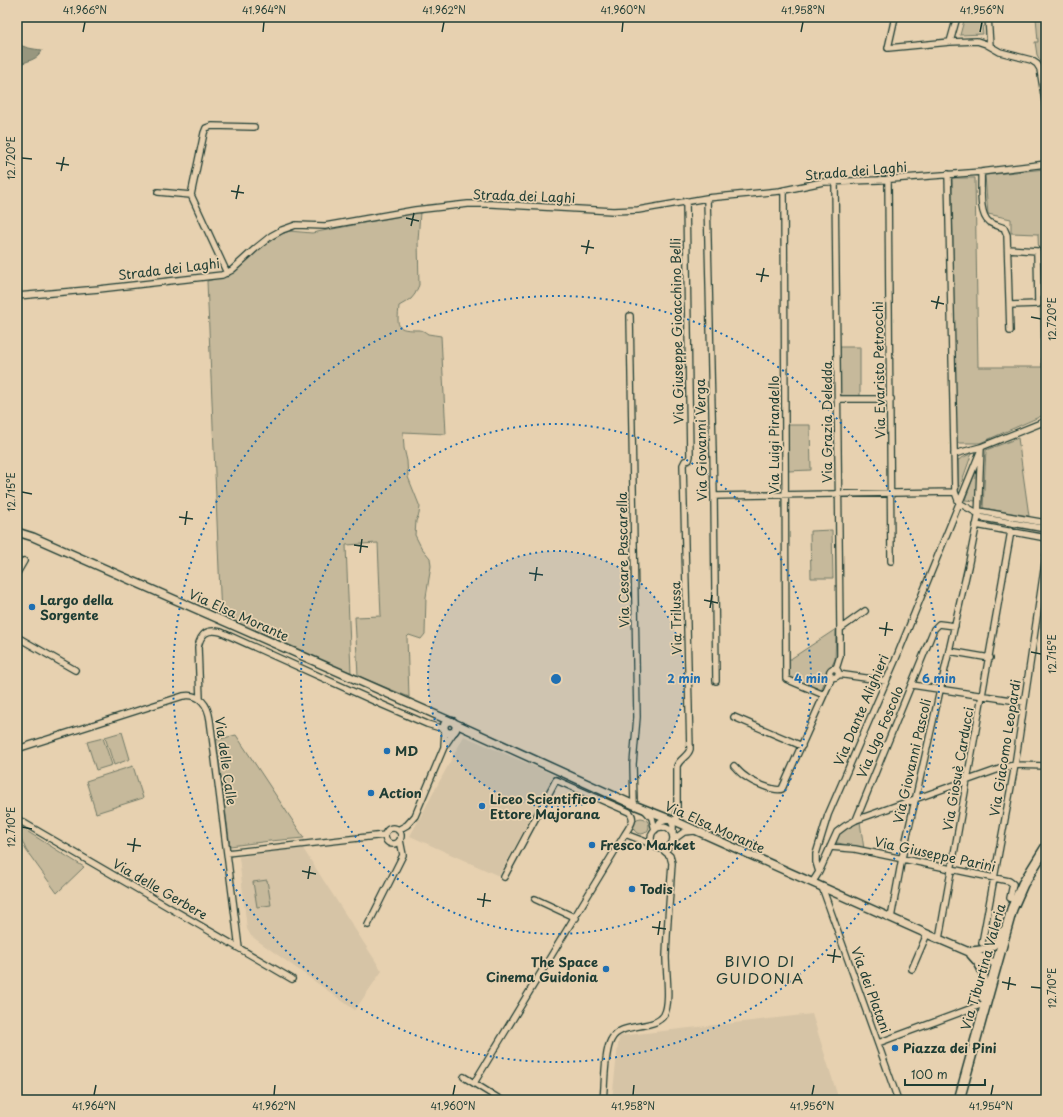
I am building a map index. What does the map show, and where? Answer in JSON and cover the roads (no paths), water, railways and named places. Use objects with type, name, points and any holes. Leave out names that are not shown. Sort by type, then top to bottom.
[{"type":"main road","name":"Via Tiburtina Valeria","points":[[959,1100],[983,1009],[1015,901],[1025,880],[1046,847]]},
{"type":"street","points":[[895,17],[888,48],[977,41],[1000,52],[1029,59],[1037,64],[1041,71],[1046,108]]},
{"type":"street","points":[[950,42],[957,17]]},
{"type":"street","points":[[988,17],[990,46]]},
{"type":"street","points":[[227,273],[191,195],[206,128],[212,126],[254,127]]},
{"type":"street","name":"Strada dei Laghi","points":[[17,296],[219,276],[227,273],[271,236],[288,227],[296,225],[325,226],[415,210],[453,205],[492,204],[616,211],[638,210],[686,201],[784,190],[817,183],[981,172],[1046,164]]},
{"type":"street","points":[[981,172],[982,205],[985,216],[991,223],[1006,230],[1008,237],[1010,331]]},
{"type":"street","points":[[948,174],[955,492],[959,503],[979,514],[1046,529]]},
{"type":"street","name":"Via Evaristo Petrocchi","points":[[888,179],[892,561]]},
{"type":"street","name":"Via Grazia Deledda","points":[[835,182],[840,629],[839,661],[837,671]]},
{"type":"street","name":"Via Luigi Pirandello","points":[[784,190],[786,679],[824,695]]},
{"type":"street","points":[[158,192],[191,195]]},
{"type":"street","name":"Via Giovanni Verga","points":[[708,198],[716,681]]},
{"type":"street","name":"Via Giuseppe Gioacchino Belli","points":[[686,201],[690,460]]},
{"type":"street","points":[[1008,249],[1037,251],[1038,304],[1010,305]]},
{"type":"street","name":"Via Cesare Pascarella","points":[[630,316],[637,717],[633,764],[634,805]]},
{"type":"street","points":[[838,399],[891,399]]},
{"type":"street","points":[[954,454],[981,447],[1046,421]]},
{"type":"street","name":"Via Dante Alighieri","points":[[819,872],[816,862],[816,854],[824,826],[886,681],[981,447]]},
{"type":"street","name":"Via Giovanni Pascoli","points":[[891,918],[902,858],[979,514],[981,447]]},
{"type":"street","name":"Via Trilussa","points":[[677,822],[677,767],[678,762],[688,755],[690,749],[683,465],[685,461],[690,460]]},
{"type":"street","points":[[714,496],[955,492]]},
{"type":"street","points":[[979,514],[1046,523]]},
{"type":"street","points":[[976,525],[1046,538]]},
{"type":"street","name":"Via Giosuè Carducci","points":[[938,939],[990,658],[1011,531]]},
{"type":"street","name":"Via Elsa Morante","points":[[17,532],[33,537],[452,722],[634,805],[677,822],[997,964]]},
{"type":"street","name":"Via Giacomo Leopardi","points":[[982,943],[1015,765],[1046,556]]},
{"type":"street","points":[[17,573],[24,561]]},
{"type":"street","points":[[840,629],[866,611]]},
{"type":"street","name":"Via Ugo Foscolo","points":[[856,820],[936,626],[941,624],[955,626]]},
{"type":"street","points":[[17,749],[183,696],[194,696],[200,698],[198,648],[203,635],[213,631],[221,632],[444,730],[450,734],[454,732]]},
{"type":"street","points":[[17,637],[75,670]]},
{"type":"street","points":[[949,651],[990,658]]},
{"type":"street","points":[[734,766],[749,780],[775,790],[780,790],[785,784],[832,677],[837,676],[837,671],[886,681]]},
{"type":"street","points":[[912,685],[1024,702]]},
{"type":"street","name":"Via delle Calle","points":[[200,698],[208,708],[210,720],[239,948]]},
{"type":"street","points":[[734,716],[802,746]]},
{"type":"street","points":[[398,830],[408,825],[415,816],[444,747],[456,728],[452,722],[445,724],[444,747]]},
{"type":"street","points":[[812,883],[819,872],[836,835],[841,829],[856,820],[1005,767],[1015,765],[1046,766]]},
{"type":"street","points":[[474,1083],[576,918],[625,834],[633,816],[556,780],[504,877]]},
{"type":"street","points":[[644,809],[652,818],[654,832]]},
{"type":"street","name":"Via delle Gerbere","points":[[17,819],[292,979]]},
{"type":"street","points":[[654,846],[651,840],[654,832],[660,822],[670,819],[673,825],[671,846],[662,849]]},
{"type":"street","points":[[641,841],[662,827],[671,832],[673,837]]},
{"type":"street","points":[[227,853],[385,835],[387,831],[392,828],[398,830],[401,835],[400,840],[403,855],[368,925]]},
{"type":"street","points":[[673,837],[684,832],[695,831]]},
{"type":"street","points":[[603,1100],[608,1050],[611,1039],[622,1030],[655,1021],[663,1016],[666,1009],[667,1000],[666,958],[672,863],[670,856],[662,849],[625,834]]},
{"type":"street","points":[[385,835],[386,840],[390,844],[396,844],[400,840]]},
{"type":"street","name":"Via Giuseppe Parini","points":[[830,846],[902,858],[1012,882],[1013,884],[1010,898],[1015,901]]},
{"type":"street","name":"Via dei Platani","points":[[822,887],[898,1100]]},
{"type":"street","points":[[535,899],[576,918]]},
{"type":"street","name":"Via Elsa Morante","points":[[966,951],[983,950],[994,945],[998,941],[1010,917]]},
{"type":"street","points":[[912,969],[927,934]]},
{"type":"street","name":"Via Elsa Morante","points":[[966,951],[978,962],[983,972],[985,986],[983,1009]]},
{"type":"street","points":[[878,1042],[983,1009]]},
{"type":"street","points":[[464,1077],[501,1100]]},
{"type":"place","name":"Largo della Sorgente","points":[[32,607]]},
{"type":"place","name":"MD","points":[[387,751]]},
{"type":"place","name":"Action","points":[[371,793]]},
{"type":"place","name":"Liceo Scientifico Ettore Majorana","points":[[482,806]]},
{"type":"place","name":"Fresco Market","points":[[592,845]]},
{"type":"place","name":"Todis","points":[[632,889]]},
{"type":"place","name":"The Space Cinema Guidonia","points":[[606,969]]},
{"type":"place","name":"Piazza dei Pini","points":[[895,1048]]},
{"type":"district","name":"BIVIO DI GUIDONIA","points":[[760,970]]}]
